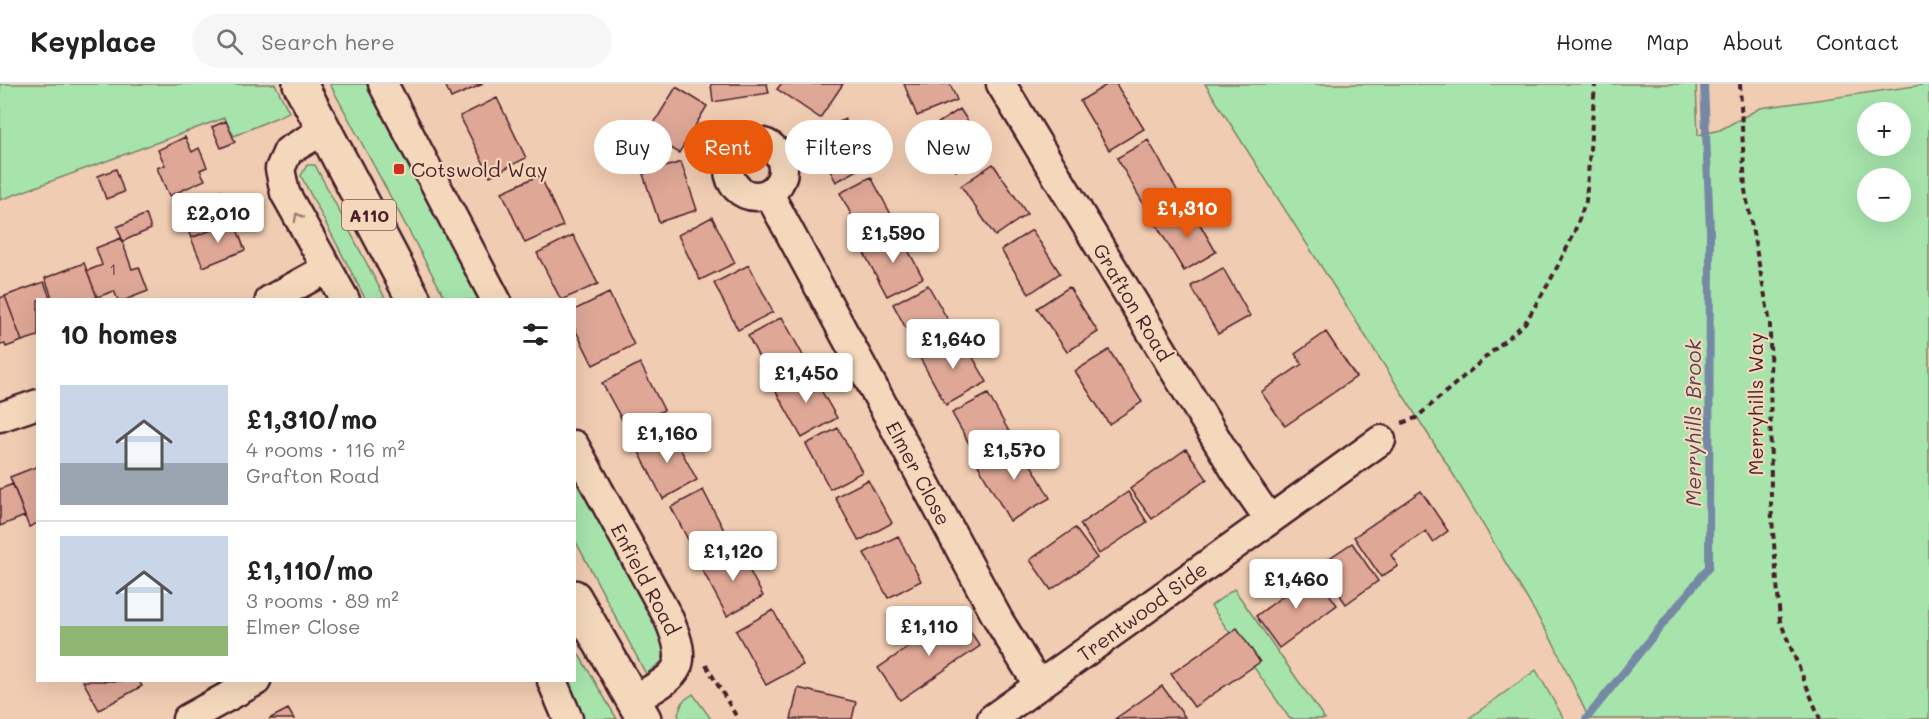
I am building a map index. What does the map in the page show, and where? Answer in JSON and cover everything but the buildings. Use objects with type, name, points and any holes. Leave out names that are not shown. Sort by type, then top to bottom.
[{"type":"main road","name":"A110","points":[[300,84],[413,298]]},
{"type":"main road","name":"Enfield Road","points":[[576,600],[639,710]]},
{"type":"street","points":[[383,84],[495,298]]},
{"type":"street","name":"Grafton Road","points":[[1001,84],[1234,470],[1269,519]]},
{"type":"street","points":[[324,130],[288,150],[280,169],[285,194],[344,298]]},
{"type":"street","name":"Elmer Close","points":[[768,194],[999,621],[1040,686]]},
{"type":"street","points":[[274,298],[326,269]]},
{"type":"street","points":[[0,417],[36,405]]},
{"type":"street","name":"Trentwood Side","points":[[992,719],[1381,440]]},
{"type":"street","name":"Enfield Road","points":[[576,449],[680,644],[678,665],[671,678],[639,710]]},
{"type":"street","points":[[203,715],[254,682]]},
{"type":"street","points":[[552,682],[568,719]]},
{"type":"path","points":[[1381,440],[1402,423],[1416,418],[1525,323],[1572,238],[1586,201],[1596,84]]},
{"type":"path","name":"Merryhills Way","points":[[1740,84],[1745,190],[1770,323],[1771,505],[1780,621],[1820,719]]},
{"type":"path","points":[[680,644],[703,659],[738,719]]},
{"type":"green space","points":[[0,84],[275,84],[289,112],[234,136],[224,118],[0,200]]},
{"type":"green space","points":[[330,84],[370,84],[486,298],[445,298]]},
{"type":"green space","points":[[1205,84],[1696,84],[1698,135],[1720,130],[1760,108],[1929,84],[1929,719],[1589,719],[1554,644],[1447,464]]},
{"type":"green space","points":[[307,165],[315,165],[385,298],[365,298],[301,176]]},
{"type":"green space","points":[[576,466],[666,644],[662,661],[646,674],[576,542]]},
{"type":"green space","points":[[1234,589],[1325,719],[1290,719],[1211,606]]},
{"type":"green space","points":[[576,650],[617,719],[584,719],[566,682],[576,682]]},
{"type":"green space","points":[[1536,670],[1564,719],[1468,719]]},
{"type":"green space","points":[[693,694],[711,719],[680,719],[678,714],[683,701]]},
{"type":"waterway","name":"Merryhills Brook","points":[[1586,719],[1709,567],[1710,231],[1704,84]]},
{"type":"place","name":"Cotswold Way","points":[[399,169]]}]
